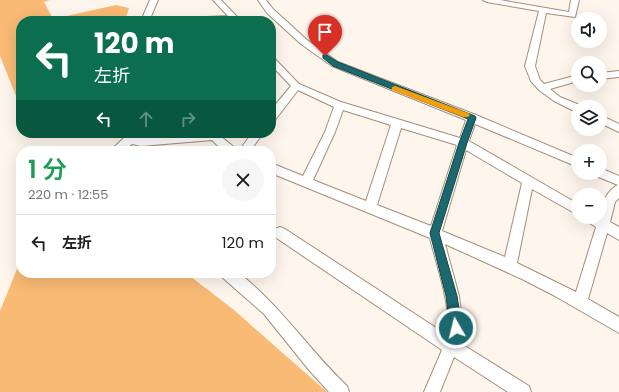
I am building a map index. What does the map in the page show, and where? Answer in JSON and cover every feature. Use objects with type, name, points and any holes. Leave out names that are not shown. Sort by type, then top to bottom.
[{"type":"street","points":[[147,16],[154,0]]},
{"type":"street","points":[[217,0],[231,16]]},
{"type":"street","points":[[262,0],[275,16]]},
{"type":"street","points":[[487,0],[572,15],[575,0]]},
{"type":"street","points":[[543,10],[530,66],[536,81],[542,88],[557,99],[571,106]]},
{"type":"street","points":[[276,16],[304,42],[335,64],[472,118],[571,160]]},
{"type":"street","points":[[276,65],[296,86],[340,105],[463,143],[571,206]]},
{"type":"street","points":[[607,75],[619,74]]},
{"type":"street","points":[[542,88],[571,80]]},
{"type":"street","points":[[276,111],[296,86]]},
{"type":"street","points":[[306,182],[330,132],[340,105]]},
{"type":"street","points":[[432,392],[451,347],[456,328],[452,296],[435,233],[472,118]]},
{"type":"street","points":[[607,122],[619,128]]},
{"type":"street","points":[[370,208],[397,123]]},
{"type":"street","points":[[120,146],[127,138]]},
{"type":"street","points":[[133,138],[141,142],[183,138]]},
{"type":"street","points":[[217,138],[226,146]]},
{"type":"street","points":[[248,146],[254,138]]},
{"type":"street","points":[[276,170],[435,233],[510,266],[580,302],[619,326]]},
{"type":"street","points":[[607,176],[619,181]]},
{"type":"street","points":[[510,266],[528,181]]},
{"type":"street","points":[[607,210],[610,200],[619,190]]},
{"type":"street","points":[[580,302],[603,224],[619,234]]},
{"type":"street","points":[[280,233],[451,347],[468,356],[493,374],[523,392]]},
{"type":"street","points":[[235,278],[248,288],[273,315],[291,339],[341,392]]},
{"type":"shaded area","points":[[0,0],[50,0],[44,2],[51,16],[16,16],[16,96],[0,56]]},
{"type":"shaded area","points":[[116,5],[129,8],[127,16],[66,16]]},
{"type":"shaded area","points":[[16,271],[16,278],[192,278],[234,310],[327,392],[0,392],[0,311]]},
{"type":"slow traffic","points":[[395,88],[466,115]]},
{"type":"route","points":[[325,56],[335,64],[472,118],[435,233],[452,296],[456,328]]}]
